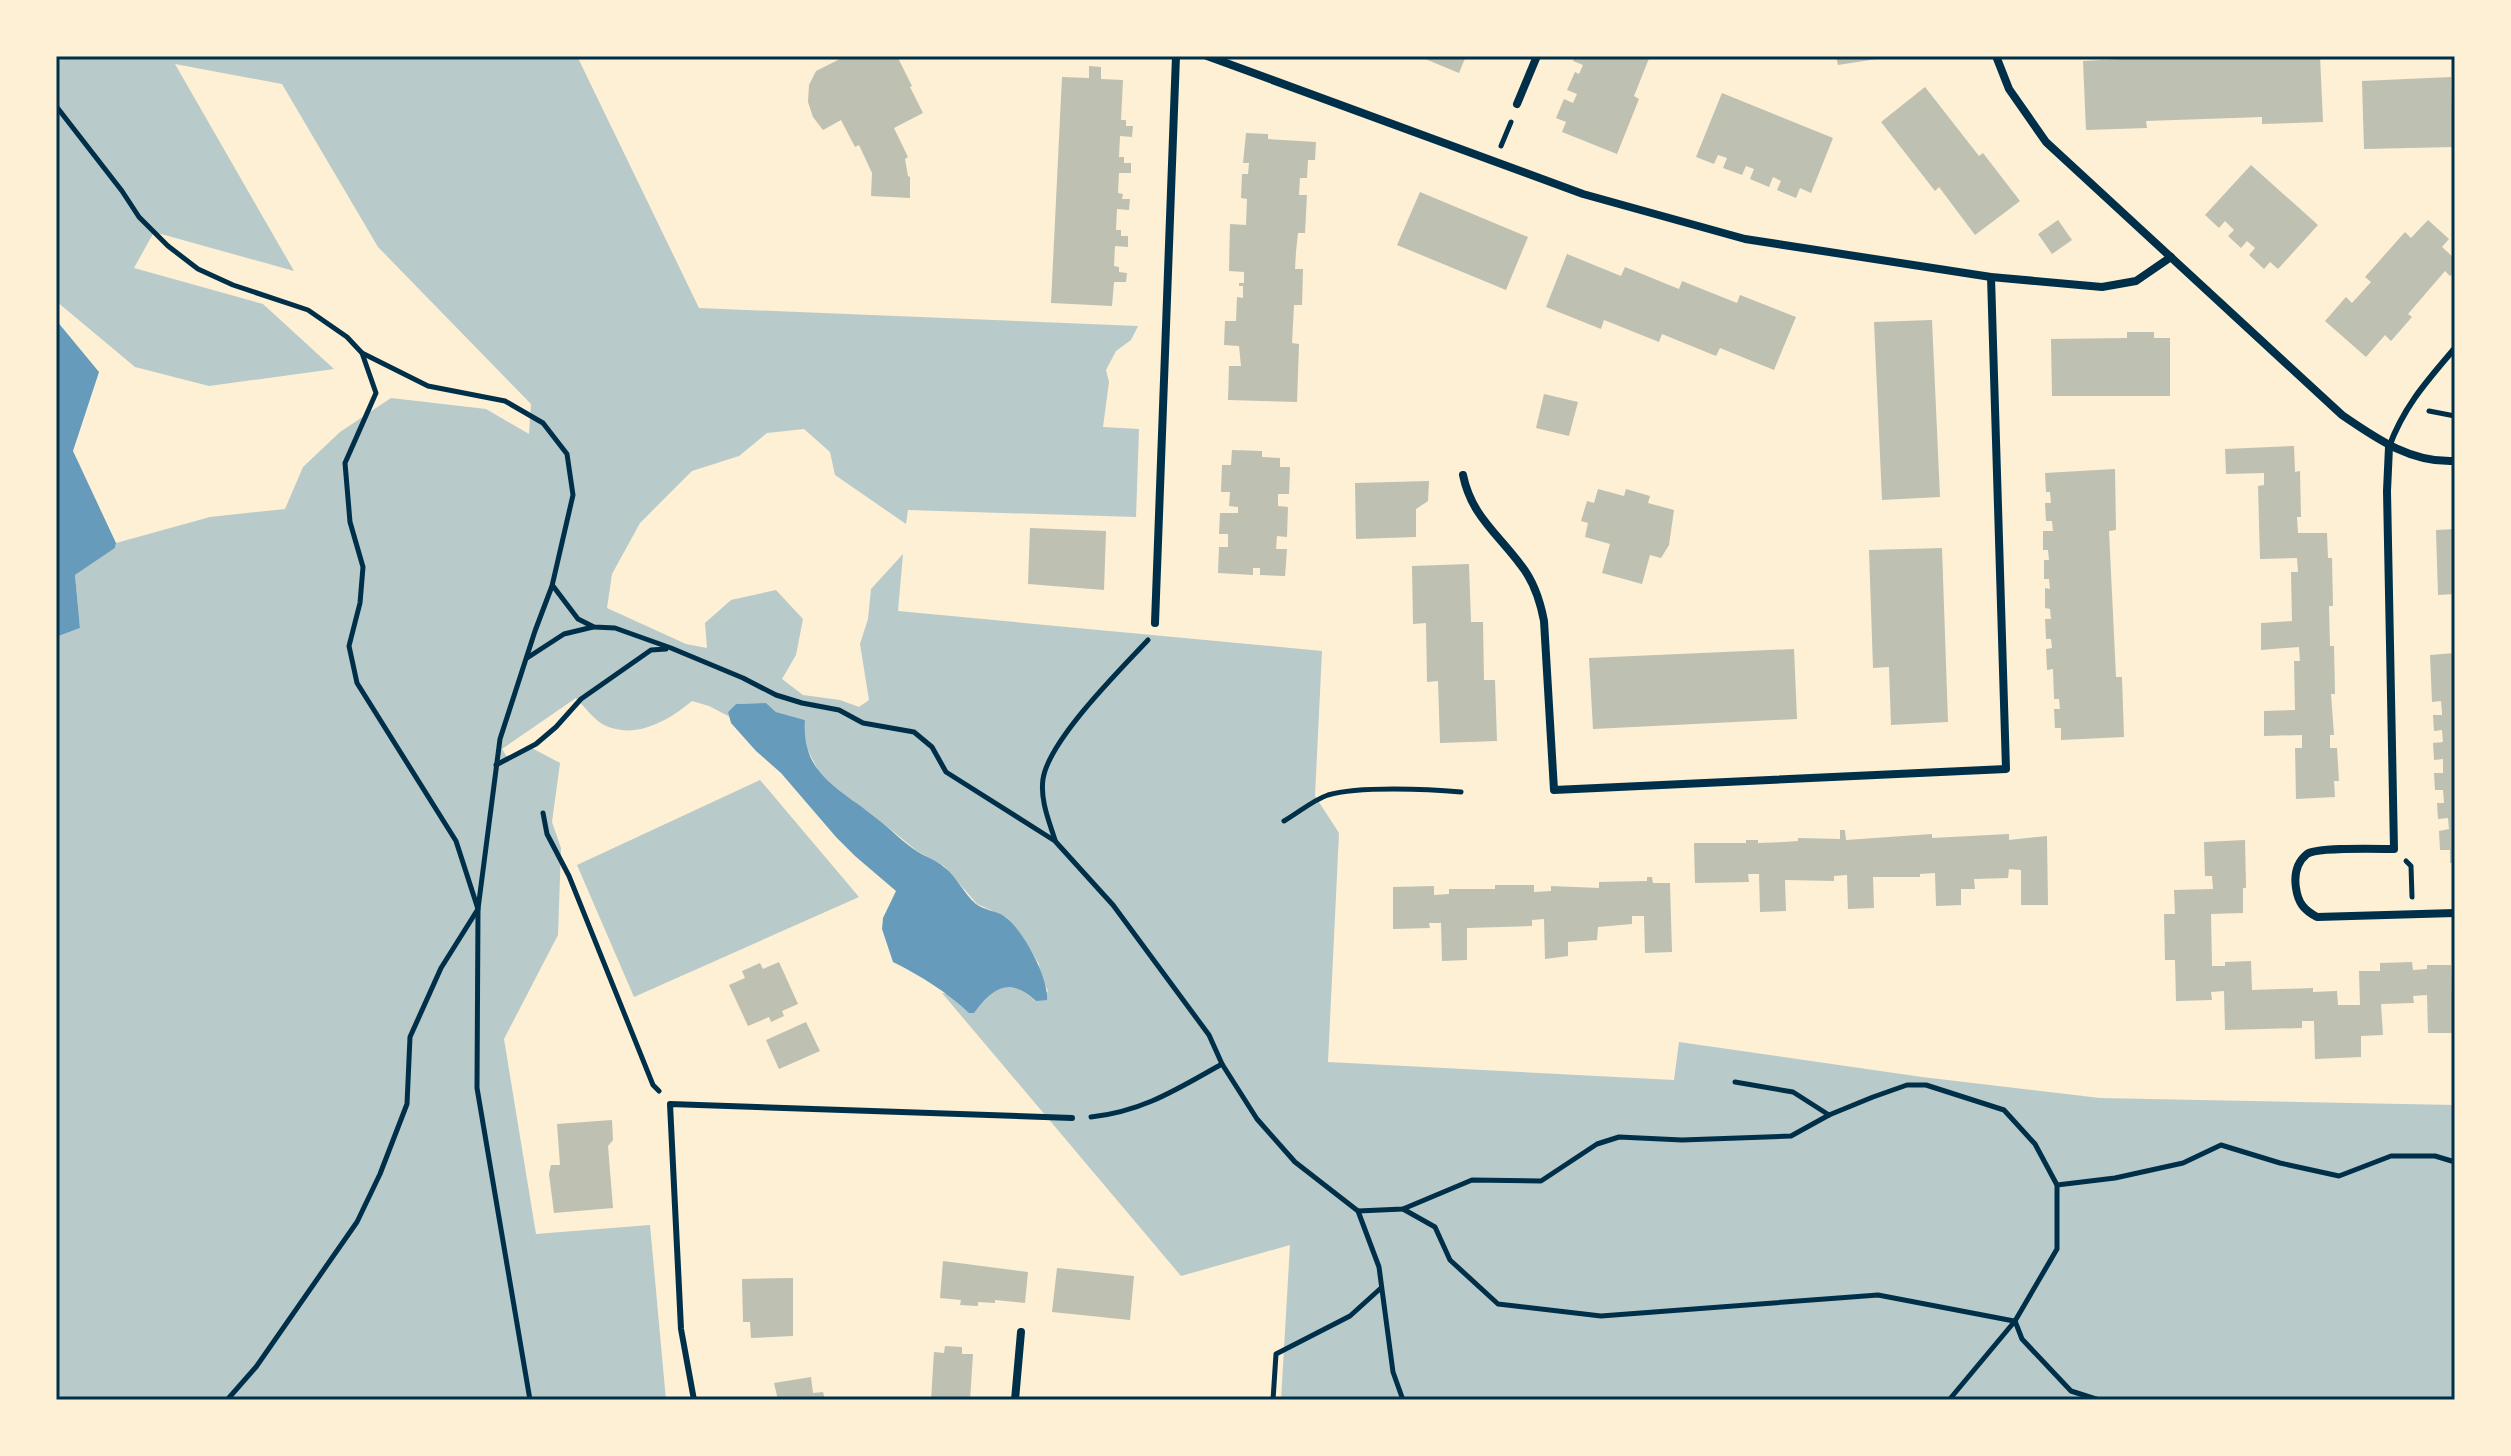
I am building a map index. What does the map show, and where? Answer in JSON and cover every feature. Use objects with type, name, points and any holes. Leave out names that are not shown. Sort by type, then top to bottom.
[{"type":"street","points":[[1155,623],[1176,56]]},
{"type":"street","points":[[1207,56],[1583,194],[1745,239],[1991,277],[2102,287],[2136,281],[2171,257]]},
{"type":"street","points":[[1517,104],[1537,56]]},
{"type":"street","points":[[1996,56],[2009,89],[2046,142],[2342,415],[2389,447],[2445,462],[2455,461]]},
{"type":"street","points":[[1463,475],[1467,496],[1522,566],[1541,602],[1554,790],[2006,769],[1991,277]]},
{"type":"street","points":[[2389,447],[2387,491],[2394,849],[2313,851],[2299,862],[2295,883],[2301,906],[2317,917],[2455,913]]},
{"type":"street","points":[[1015,1400],[1021,1332]]},
{"type":"lane","points":[[2389,447],[2400,419],[2414,397],[2455,348]]},
{"type":"lane","points":[[694,1400],[681,1329],[670,1104],[1072,1118]]},
{"type":"path","points":[[1495,162],[1517,104]]},
{"type":"path","points":[[56,106],[139,217],[168,246],[198,269],[308,310],[347,337],[362,353],[428,386],[505,401],[543,423],[567,454],[573,495],[552,586],[500,739],[478,909],[477,1088],[530,1400]]},
{"type":"path","points":[[362,353],[376,393],[345,463],[350,522],[363,567],[360,603],[349,646],[357,683],[456,841],[478,909]]},
{"type":"path","points":[[552,586],[578,619],[594,627]]},
{"type":"path","points":[[1055,841],[1044,804],[1043,778],[1068,731],[1152,636],[1155,623]]},
{"type":"path","points":[[525,661],[564,634],[594,627],[615,628],[671,648],[776,695],[839,710],[863,723],[914,732],[932,747],[946,772],[1055,841],[1113,905],[1209,1035],[1222,1064],[1257,1119],[1295,1162],[1358,1211],[1379,1267],[1393,1372],[1403,1400]]},
{"type":"path","points":[[496,765],[536,744],[581,699],[651,650],[671,648]]},
{"type":"path","points":[[1284,821],[1327,796],[1345,792],[1428,789],[1461,792]]},
{"type":"path","points":[[543,813],[547,834],[569,876],[653,1085],[670,1104]]},
{"type":"path","points":[[2411,866],[2411,890]]},
{"type":"path","points":[[227,1400],[256,1367],[357,1222],[380,1174],[407,1104],[410,1037],[441,968],[478,909]]},
{"type":"path","points":[[1072,1118],[1121,1114],[1160,1099],[1222,1064]]},
{"type":"path","points":[[1735,1082],[1793,1092],[1829,1115]]},
{"type":"path","points":[[1358,1211],[1403,1209],[1472,1180],[1541,1181],[1597,1144],[1619,1137],[1682,1140],[1791,1136],[1829,1115],[1907,1085],[1926,1085],[2004,1110],[2035,1144],[2057,1185],[2057,1249],[2015,1321],[1949,1400]]},
{"type":"path","points":[[2057,1185],[2115,1178],[2183,1163],[2221,1145],[2280,1163],[2339,1176],[2391,1156],[2435,1156],[2455,1162]]},
{"type":"path","points":[[1403,1209],[1435,1227],[1450,1260],[1498,1304],[1601,1316],[1878,1295],[2015,1321]]},
{"type":"path","points":[[1273,1400],[1276,1354],[1350,1316],[1382,1288]]},
{"type":"path","points":[[2015,1321],[2022,1339],[2071,1391],[2099,1400]]},
{"type":"shaded area","points":[[56,56],[577,56],[699,308],[1138,326],[1131,340],[1116,351],[1106,370],[1109,382],[1103,427],[1139,429],[1136,517],[908,510],[906,524],[835,475],[830,452],[804,429],[767,433],[739,456],[692,471],[640,523],[612,574],[607,608],[686,644],[707,648],[705,623],[731,600],[776,590],[803,619],[796,655],[782,679],[803,695],[840,700],[859,707],[869,700],[860,644],[868,619],[871,589],[903,554],[898,611],[1322,651],[1315,796],[1339,833],[1328,1062],[1674,1080],[1679,1042],[1922,1077],[2100,1098],[2455,1105],[2455,1400],[1281,1400],[1290,1245],[1181,1276],[942,993],[949,994],[970,1013],[1002,988],[1018,989],[1035,1001],[1048,991],[1039,964],[1006,917],[977,904],[944,866],[917,851],[822,778],[803,741],[805,720],[776,712],[766,703],[736,704],[728,712],[730,717],[692,701],[651,726],[616,729],[600,723],[576,698],[502,749],[507,757],[528,746],[560,763],[552,822],[561,848],[558,935],[504,1039],[536,1234],[650,1225],[666,1400],[56,1400],[56,637],[80,628],[75,575],[115,548],[116,543],[210,517],[285,509],[303,467],[340,432],[391,398],[486,409],[529,434],[531,404],[378,247],[282,84],[175,64],[294,271],[154,232],[134,268],[263,304],[334,369],[209,386],[135,367],[56,301]]},
{"type":"shaded area","points":[[760,780],[859,897],[634,997],[577,865]]},
{"type":"water","points":[[56,320],[99,372],[73,451],[116,543],[115,548],[75,575],[80,628],[56,637]]},
{"type":"water","points":[[766,703],[776,712],[805,720],[809,754],[816,767],[836,788],[912,848],[938,862],[976,904],[1001,914],[1011,922],[1039,967],[1047,1000],[1036,1001],[1018,989],[1002,988],[988,997],[974,1013],[969,1013],[933,985],[893,962],[882,929],[883,918],[896,891],[836,837],[781,773],[731,723],[728,712],[736,704]]},
{"type":"building","points":[[846,56],[897,56],[912,86],[923,113],[894,128],[908,157],[905,159],[910,177],[910,198],[871,196],[872,173],[859,145],[855,147],[841,120],[823,130],[813,117],[808,102],[809,85],[816,71]]},
{"type":"building","points":[[1418,56],[1466,56],[1459,73]]},
{"type":"building","points":[[1575,56],[1650,56],[1634,96],[1639,99],[1617,154],[1562,132],[1566,122],[1556,118],[1564,99],[1573,103],[1577,94],[1567,90],[1575,72],[1579,74],[1583,65],[1573,61]]},
{"type":"building","points":[[1836,56],[1883,56],[1883,58],[1838,65]]},
{"type":"building","points":[[2142,56],[2320,56],[2323,122],[2262,124],[2262,117],[2146,121],[2147,128],[2086,130],[2083,61]]},
{"type":"building","points":[[1089,66],[1101,67],[1101,79],[1123,80],[1121,120],[1126,120],[1126,126],[1133,126],[1132,137],[1120,136],[1119,157],[1124,157],[1124,163],[1131,163],[1131,173],[1119,173],[1118,193],[1123,194],[1122,199],[1130,199],[1129,210],[1117,209],[1116,230],[1121,230],[1121,236],[1128,236],[1128,247],[1115,246],[1114,266],[1119,267],[1119,272],[1127,273],[1126,282],[1114,282],[1112,306],[1051,303],[1062,77],[1089,78]]},
{"type":"building","points":[[2451,77],[2453,147],[2364,149],[2362,81]]},
{"type":"building","points":[[1925,87],[1979,156],[1983,153],[2020,201],[1975,235],[1939,187],[1935,191],[1881,122]]},
{"type":"building","points":[[1722,93],[1833,138],[1811,193],[1800,188],[1796,198],[1777,190],[1781,181],[1773,177],[1769,187],[1750,179],[1754,169],[1746,166],[1742,175],[1723,168],[1727,158],[1718,155],[1714,164],[1696,157]]},
{"type":"building","points":[[1246,133],[1268,134],[1268,139],[1316,142],[1315,160],[1308,160],[1307,178],[1300,178],[1299,195],[1307,195],[1305,233],[1298,233],[1295,269],[1303,269],[1302,305],[1294,305],[1292,343],[1299,344],[1297,402],[1228,400],[1229,366],[1241,366],[1239,346],[1224,345],[1225,321],[1236,321],[1237,297],[1243,298],[1243,286],[1239,283],[1244,283],[1244,272],[1229,271],[1230,224],[1246,225],[1247,199],[1241,198],[1242,174],[1248,174],[1249,163],[1243,163]]},
{"type":"building","points":[[2251,165],[2318,225],[2278,269],[2270,262],[2264,269],[2249,255],[2255,248],[2247,241],[2241,248],[2228,236],[2234,230],[2225,221],[2219,228],[2205,215]]},
{"type":"building","points":[[1420,192],[1528,237],[1506,290],[1397,245]]},
{"type":"building","points":[[2058,220],[2072,240],[2052,254],[2038,234]]},
{"type":"building","points":[[2428,220],[2449,239],[2442,247],[2455,259],[2455,271],[2450,276],[2445,271],[2408,314],[2412,317],[2391,341],[2385,335],[2366,357],[2325,321],[2346,297],[2352,303],[2371,282],[2365,277],[2405,232],[2411,238]]},
{"type":"building","points":[[1567,254],[1621,276],[1625,267],[1679,289],[1682,281],[1737,303],[1740,295],[1796,317],[1774,370],[1720,348],[1716,356],[1662,334],[1659,342],[1604,320],[1601,329],[1546,307]]},
{"type":"building","points":[[1932,320],[1940,497],[1882,500],[1874,322]]},
{"type":"building","points":[[2127,332],[2154,332],[2154,338],[2170,338],[2170,396],[2052,396],[2051,339],[2127,338]]},
{"type":"building","points":[[1544,394],[1578,402],[1569,436],[1536,428]]},
{"type":"building","points":[[2294,446],[2295,472],[2300,471],[2301,517],[2297,517],[2298,533],[2327,533],[2328,558],[2332,558],[2333,606],[2329,606],[2335,694],[2331,694],[2334,735],[2330,735],[2330,748],[2337,748],[2339,781],[2334,781],[2335,797],[2296,799],[2295,748],[2302,748],[2302,735],[2264,736],[2264,711],[2295,710],[2294,661],[2300,661],[2299,647],[2261,650],[2261,623],[2292,621],[2291,572],[2298,572],[2297,558],[2260,559],[2258,486],[2264,485],[2264,473],[2226,474],[2225,449]]},
{"type":"building","points":[[1232,450],[1262,451],[1262,457],[1280,458],[1280,467],[1290,467],[1289,494],[1278,494],[1278,506],[1288,507],[1287,537],[1277,536],[1276,549],[1287,549],[1285,576],[1260,575],[1260,568],[1253,568],[1253,575],[1218,573],[1219,547],[1228,547],[1228,534],[1219,534],[1220,513],[1238,513],[1238,507],[1229,506],[1230,492],[1221,492],[1222,465],[1231,465]]},
{"type":"building","points":[[2115,469],[2116,530],[2109,531],[2116,677],[2122,677],[2124,737],[2061,740],[2061,728],[2055,728],[2054,709],[2060,709],[2059,699],[2054,699],[2053,669],[2047,670],[2046,649],[2052,648],[2051,639],[2046,639],[2045,619],[2051,619],[2050,609],[2045,608],[2045,588],[2050,589],[2049,579],[2044,579],[2044,560],[2049,560],[2048,550],[2043,550],[2043,531],[2053,531],[2052,521],[2046,521],[2045,503],[2051,503],[2050,492],[2046,492],[2045,473]]},
{"type":"building","points":[[1429,481],[1428,501],[1416,509],[1416,537],[1356,539],[1355,483]]},
{"type":"building","points":[[1598,489],[1624,496],[1626,489],[1650,496],[1648,503],[1674,510],[1669,545],[1661,558],[1650,555],[1642,584],[1602,573],[1610,544],[1585,537],[1588,523],[1581,521],[1587,501],[1594,503]]},
{"type":"building","points":[[1030,528],[1106,531],[1104,590],[1028,584]]},
{"type":"building","points":[[2455,529],[2455,594],[2438,595],[2436,530]]},
{"type":"building","points":[[1942,548],[1948,722],[1891,725],[1889,667],[1873,668],[1869,550]]},
{"type":"building","points":[[1469,564],[1471,622],[1483,622],[1484,680],[1495,680],[1497,741],[1440,743],[1438,681],[1427,682],[1426,623],[1413,624],[1412,566]]},
{"type":"building","points":[[1794,649],[1797,719],[1593,729],[1589,658]]},
{"type":"building","points":[[2455,653],[2455,863],[2450,863],[2450,850],[2440,850],[2439,831],[2449,829],[2448,818],[2438,819],[2437,803],[2444,803],[2443,790],[2435,790],[2434,773],[2443,773],[2443,759],[2434,760],[2433,743],[2443,742],[2442,730],[2434,731],[2433,715],[2442,715],[2442,712],[2441,701],[2432,702],[2430,655]]},
{"type":"building","points":[[1840,830],[1845,830],[1846,840],[1932,834],[1932,838],[2009,834],[2009,840],[2047,836],[2048,905],[2021,905],[2021,870],[2009,869],[2008,878],[1974,879],[1975,889],[1961,889],[1961,905],[1936,906],[1935,873],[1920,874],[1920,877],[1873,877],[1874,908],[1848,909],[1847,875],[1834,876],[1834,881],[1785,880],[1786,911],[1760,912],[1759,874],[1748,874],[1749,882],[1695,883],[1694,843],[1840,839]]},
{"type":"building","points":[[2245,840],[2243,913],[2211,914],[2212,966],[2251,961],[2252,990],[2313,988],[2313,992],[2337,991],[2338,1005],[2360,1005],[2359,971],[2380,971],[2380,963],[2412,962],[2413,970],[2427,969],[2427,965],[2451,965],[2453,1033],[2428,1033],[2427,995],[2413,996],[2414,1003],[2381,1004],[2383,1035],[2361,1036],[2361,1057],[2315,1059],[2314,1021],[2302,1021],[2302,1028],[2225,1030],[2224,991],[2211,992],[2212,1000],[2176,1001],[2175,960],[2165,960],[2164,914],[2175,914],[2174,890],[2213,889],[2212,876],[2205,876],[2204,842]]},
{"type":"building","points":[[1647,877],[1652,877],[1653,883],[1670,883],[1672,952],[1645,953],[1644,916],[1632,916],[1632,924],[1598,927],[1597,940],[1568,942],[1568,956],[1545,959],[1544,919],[1532,920],[1532,926],[1467,928],[1467,960],[1442,961],[1441,923],[1429,923],[1430,928],[1393,929],[1393,887],[1434,886],[1434,895],[1449,894],[1449,889],[1534,885],[1534,892],[1551,891],[1551,886],[1599,888],[1599,882],[1647,881]]},
{"type":"building","points":[[779,962],[798,1004],[782,1011],[784,1016],[771,1022],[769,1017],[748,1026],[729,985],[745,978],[742,971],[760,963],[763,969]]},
{"type":"building","points":[[806,1022],[820,1051],[779,1069],[766,1040]]},
{"type":"building","points":[[612,1120],[613,1140],[608,1146],[613,1208],[554,1213],[549,1174],[551,1165],[560,1165],[557,1124]]},
{"type":"building","points":[[943,1261],[1028,1272],[1025,1303],[995,1300],[995,1303],[978,1302],[978,1306],[960,1305],[961,1300],[940,1298]]},
{"type":"building","points":[[1057,1268],[1134,1276],[1130,1320],[1052,1312]]},
{"type":"building","points":[[793,1278],[793,1336],[751,1338],[750,1322],[743,1322],[742,1279]]},
{"type":"building","points":[[945,1346],[962,1347],[962,1354],[973,1354],[970,1400],[931,1400],[934,1352],[944,1353]]},
{"type":"building","points":[[811,1377],[813,1393],[823,1392],[825,1400],[778,1400],[774,1383]]}]
